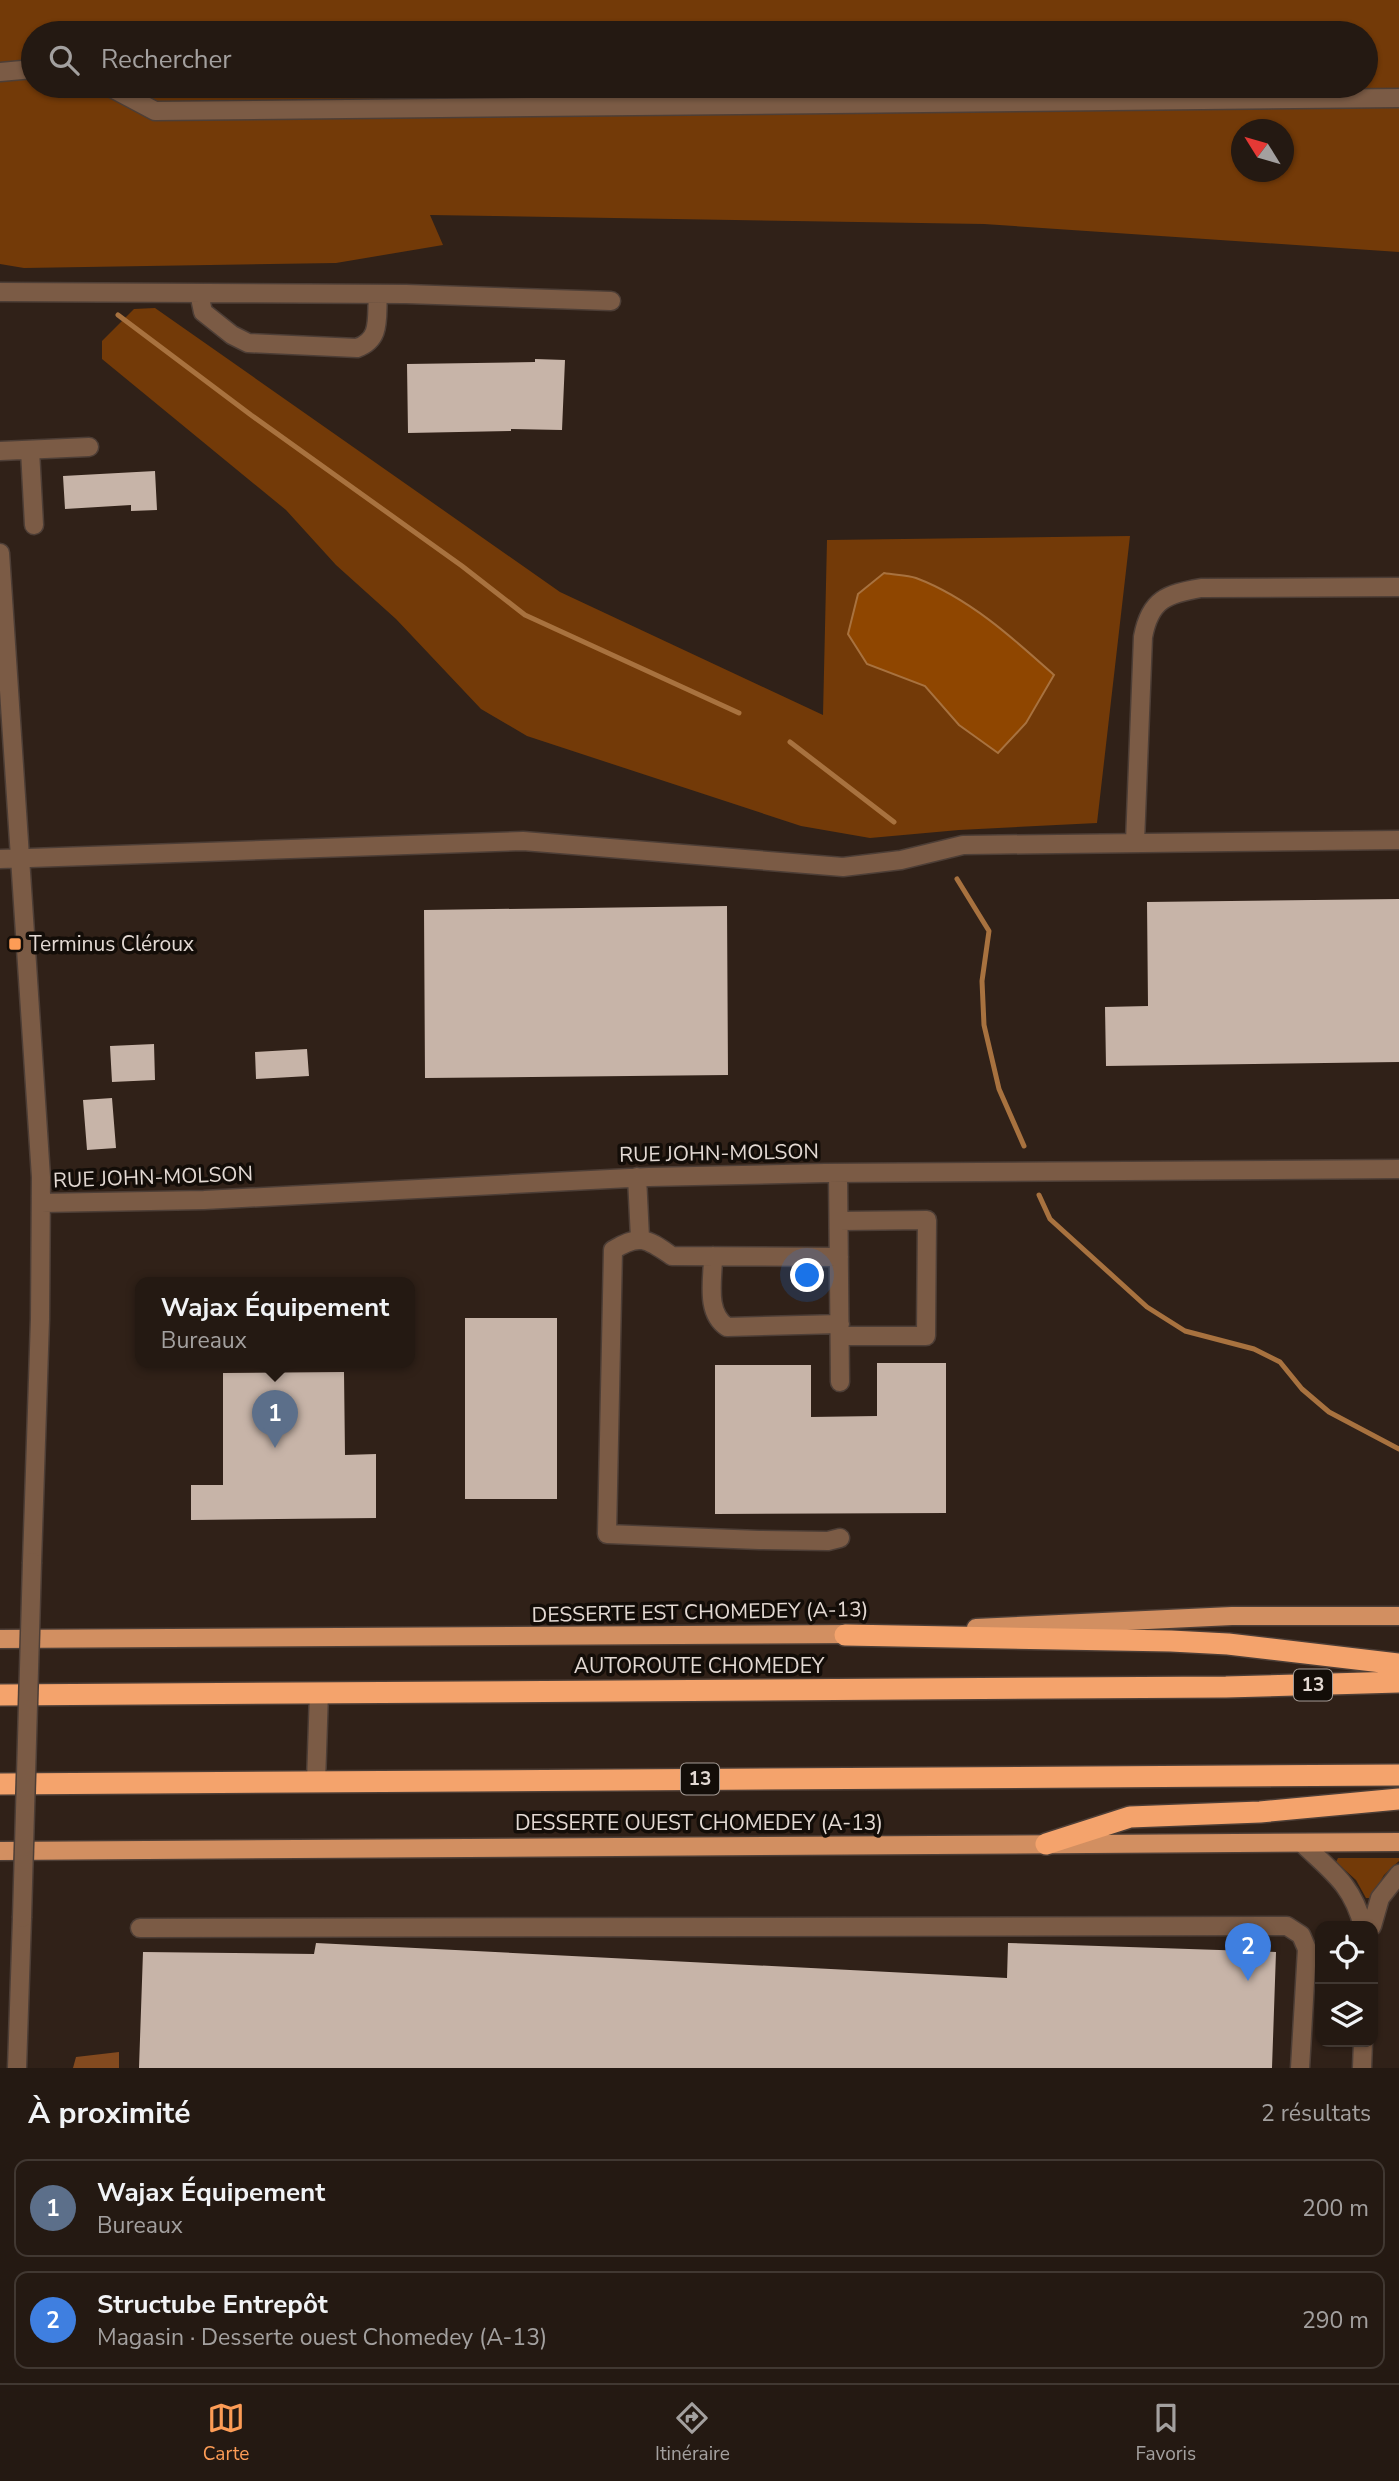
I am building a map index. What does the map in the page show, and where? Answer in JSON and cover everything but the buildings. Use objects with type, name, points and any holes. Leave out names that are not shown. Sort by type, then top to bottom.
[{"type":"highway","points":[[845,1635],[1171,1641],[1228,1644],[1399,1664]]},
{"type":"highway","name":"AUTOROUTE CHOMEDEY","points":[[0,1695],[1226,1687],[1399,1682]]},
{"type":"highway","name":"13","points":[[0,1784],[1399,1775]]},
{"type":"highway","points":[[1046,1844],[1130,1817],[1260,1812],[1399,1799]]},
{"type":"main road","name":"DESSERTE EST CHOMEDEY (A-13)","points":[[0,1639],[845,1635],[1232,1616],[1399,1616]]},
{"type":"main road","name":"DESSERTE OUEST CHOMEDEY (A-13)","points":[[0,1851],[1399,1842]]},
{"type":"street","points":[[0,72],[21,70]]},
{"type":"street","points":[[131,98],[155,111],[1399,98]]},
{"type":"street","points":[[0,292],[378,294],[611,301]]},
{"type":"street","points":[[199,293],[202,312],[232,335],[248,343],[357,348],[368,344],[374,337],[378,294]]},
{"type":"street","points":[[0,451],[89,447]]},
{"type":"street","points":[[30,450],[34,526]]},
{"type":"street","points":[[0,553],[41,1203],[40,1319],[17,2068]]},
{"type":"street","points":[[1135,842],[1143,637],[1147,619],[1157,604],[1171,593],[1201,587],[1399,587]]},
{"type":"street","points":[[0,859],[523,841],[843,867],[901,860],[963,845],[1399,840]]},
{"type":"street","name":"RUE JOHN-MOLSON","points":[[41,1203],[204,1200],[637,1177],[1399,1169]]},
{"type":"street","points":[[838,1173],[840,1382]]},
{"type":"street","points":[[637,1177],[640,1238]]},
{"type":"street","points":[[713,1256],[713,1308],[718,1321],[727,1327],[840,1330],[926,1336],[927,1220],[839,1221]]},
{"type":"street","points":[[839,1257],[672,1256],[640,1238],[628,1241],[613,1250],[607,1534],[800,1540],[840,1538]]},
{"type":"street","points":[[316,1782],[318,1692]]},
{"type":"street","points":[[1301,1843],[1347,1887],[1361,1921]]},
{"type":"street","points":[[1373,1921],[1380,1898],[1399,1874]]},
{"type":"street","points":[[140,1928],[1287,1926],[1301,1934],[1307,1949],[1300,2068]]},
{"type":"street","points":[[1362,2068],[1363,2047]]},
{"type":"shaded area","points":[[0,0],[1399,0],[1399,252],[984,224],[430,215],[443,245],[336,263],[24,268],[0,264]]},
{"type":"shaded area","points":[[155,308],[560,592],[823,715],[827,540],[1130,536],[1097,823],[959,830],[870,838],[801,826],[527,736],[481,709],[396,619],[336,565],[286,510],[102,359],[102,341],[134,309]]},
{"type":"shaded area","points":[[884,573],[916,578],[954,596],[1006,633],[1054,675],[1026,723],[998,753],[959,725],[925,686],[867,664],[848,634],[858,594]]},
{"type":"shaded area","points":[[1338,1858],[1399,1858],[1399,1861],[1384,1875],[1371,1898],[1366,1898],[1356,1880],[1336,1862]]},
{"type":"shaded area","points":[[119,2052],[119,2068],[73,2068],[76,2057]]},
{"type":"waterway","points":[[118,315],[525,615],[739,713]]},
{"type":"waterway","points":[[790,742],[894,822]]},
{"type":"waterway","points":[[957,879],[989,931],[982,981],[984,1025],[999,1089],[1024,1146]]},
{"type":"waterway","points":[[1039,1195],[1050,1219],[1147,1307],[1185,1331],[1254,1349],[1280,1362],[1302,1389],[1329,1412],[1399,1449]]},
{"type":"place","name":"Terminus Cléroux","points":[[15,944]]},
{"type":"place","name":"Wajax Équipement","points":[[275,1448]]},
{"type":"place","name":"Structube Entrepôt","points":[[1248,1981]]}]
